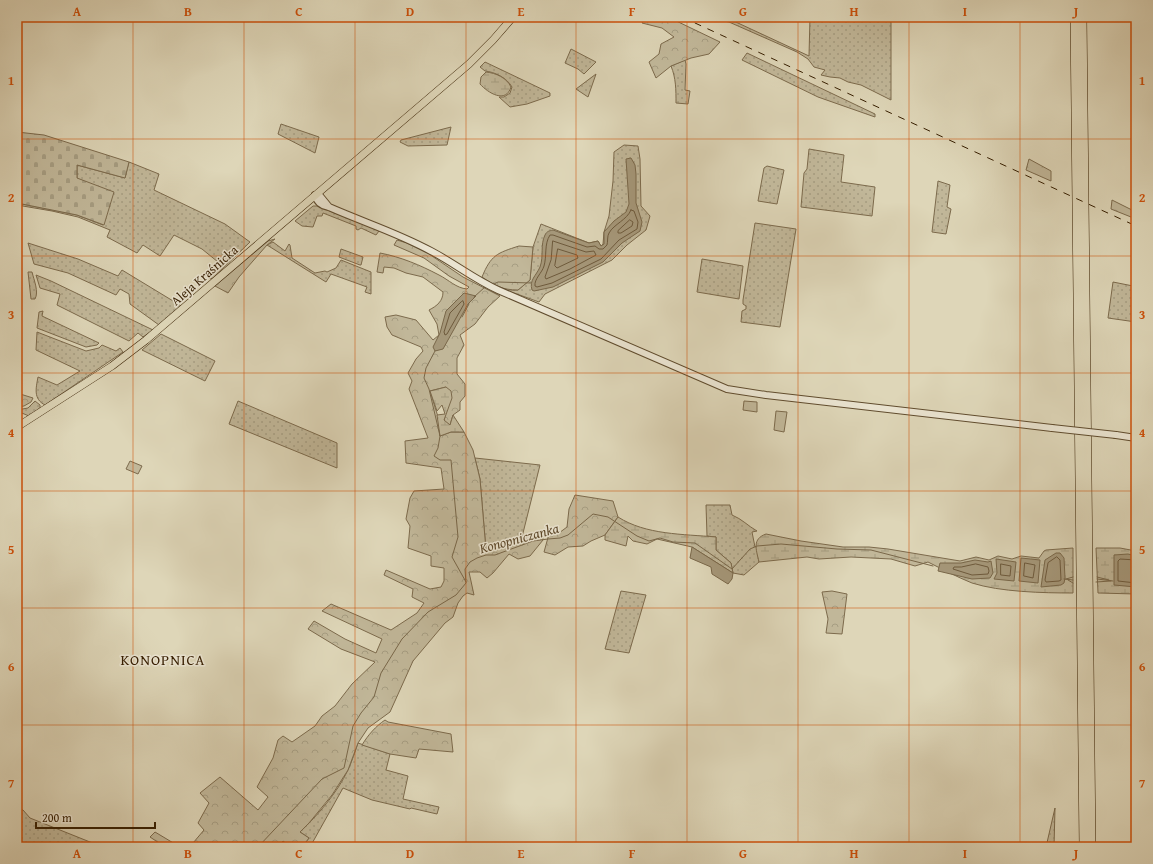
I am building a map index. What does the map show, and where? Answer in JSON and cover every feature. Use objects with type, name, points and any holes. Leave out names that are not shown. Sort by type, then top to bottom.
[{"type":"highway","points":[[1075,17],[1084,847]]},
{"type":"highway","points":[[1082,17],[1091,847]]},
{"type":"highway","points":[[1083,52],[1087,17]]},
{"type":"main road","name":"Aleja Kraśnicka","points":[[17,428],[130,353],[475,59],[513,17]]},
{"type":"street","points":[[315,195],[320,196],[329,207],[431,251],[481,282],[727,389],[779,397],[1136,438]]},
{"type":"green space","points":[[645,17],[668,17],[720,42],[709,54],[691,58],[671,66],[656,78],[649,62],[659,54],[661,44],[674,37],[662,28],[642,23]]},
{"type":"green space","points":[[704,17],[725,17],[809,56],[810,17],[871,17],[891,22],[891,100],[861,85],[848,82],[840,78],[821,75],[825,70],[814,67],[808,59],[797,52],[729,22]]},
{"type":"green space","points":[[571,49],[596,62],[584,74],[578,69],[565,63]]},
{"type":"green space","points":[[747,53],[875,114],[875,117],[818,97],[742,60]]},
{"type":"green space","points":[[685,60],[685,90],[690,91],[688,104],[676,103],[675,80],[671,66]]},
{"type":"green space","points":[[485,62],[550,93],[550,96],[527,104],[510,107],[499,97],[504,97],[510,93],[512,87],[500,76],[485,71],[480,67]]},
{"type":"green space","points":[[486,72],[497,75],[507,81],[511,87],[509,92],[501,96],[488,91],[483,87],[480,84],[481,77]]},
{"type":"green space","points":[[596,74],[588,97],[576,89]]},
{"type":"green space","points":[[281,124],[319,137],[315,153],[278,134]]},
{"type":"green space","points":[[451,127],[447,145],[408,146],[400,142],[401,140]]},
{"type":"green space","points":[[17,132],[44,135],[129,162],[125,178],[77,165],[77,178],[114,192],[104,225],[77,215],[17,203]]},
{"type":"green space","points":[[624,145],[638,146],[640,159],[641,206],[650,216],[646,230],[627,245],[612,260],[545,294],[539,302],[506,290],[518,290],[530,280],[533,247],[541,224],[589,243],[598,241],[601,246],[603,244],[604,232],[609,216],[613,181],[614,152]]},
{"type":"green space","points":[[809,149],[844,155],[841,182],[875,187],[872,216],[801,207],[804,173],[807,169]]},
{"type":"green space","points":[[1029,159],[1051,171],[1051,181],[1026,170]]},
{"type":"green space","points":[[129,162],[159,174],[154,190],[225,224],[250,242],[213,278],[210,279],[209,276],[211,269],[218,262],[202,249],[174,235],[160,256],[143,245],[137,253],[107,237],[110,230],[78,217],[17,205],[17,203],[77,215],[103,225],[77,178],[77,165],[125,178]]},
{"type":"green space","points":[[767,166],[784,170],[777,204],[758,201],[764,168]]},
{"type":"green space","points":[[938,181],[950,185],[947,207],[951,209],[946,234],[932,232]]},
{"type":"green space","points":[[1112,200],[1136,212],[1136,219],[1111,209]]},
{"type":"green space","points":[[313,206],[317,206],[379,231],[376,235],[361,228],[358,230],[356,229],[356,226],[323,213],[322,216],[317,216],[313,227],[302,226],[295,221]]},
{"type":"green space","points":[[755,223],[796,229],[780,327],[741,322],[742,311],[746,309],[746,306],[743,304],[743,300]]},
{"type":"green space","points":[[275,239],[267,245],[239,277],[228,293],[215,286],[268,241]]},
{"type":"green space","points":[[397,240],[407,243],[429,254],[463,277],[500,296],[488,307],[475,324],[460,335],[464,345],[457,358],[457,374],[465,384],[465,396],[460,402],[460,410],[453,415],[450,425],[444,421],[446,412],[446,387],[430,391],[439,420],[440,436],[451,432],[464,432],[473,450],[480,479],[486,550],[535,534],[542,533],[543,540],[530,556],[518,559],[509,554],[487,578],[480,572],[469,572],[474,595],[467,593],[463,596],[458,603],[453,617],[445,623],[413,661],[390,712],[368,728],[358,743],[348,770],[332,795],[300,832],[309,838],[302,847],[291,847],[283,841],[278,847],[198,847],[193,843],[204,830],[198,823],[209,803],[200,793],[220,777],[258,810],[268,797],[257,787],[273,758],[278,740],[283,736],[292,742],[315,726],[322,716],[335,706],[352,684],[375,662],[341,649],[308,629],[314,621],[345,639],[376,653],[382,639],[322,611],[331,604],[391,630],[417,613],[424,603],[412,597],[413,589],[384,575],[386,570],[430,589],[441,587],[444,581],[444,568],[431,566],[431,556],[408,548],[410,526],[406,519],[410,498],[414,491],[444,489],[441,468],[406,463],[405,441],[428,438],[409,389],[412,381],[408,373],[416,359],[423,351],[421,347],[392,335],[387,327],[385,317],[396,315],[416,320],[433,340],[439,335],[437,324],[429,310],[439,303],[443,292],[423,277],[406,273],[394,268],[384,267],[383,273],[377,272],[380,253],[403,259],[418,265],[459,287],[467,289],[469,287],[449,276],[424,258],[394,245]]},
{"type":"green space","points":[[273,242],[285,251],[289,244],[292,258],[315,273],[327,272],[336,268],[341,260],[371,272],[371,294],[365,292],[367,287],[331,274],[326,282],[267,245]]},
{"type":"green space","points":[[28,243],[78,259],[118,276],[122,270],[183,307],[159,325],[130,304],[129,294],[120,289],[116,295],[68,273],[34,264]]},
{"type":"green space","points":[[519,246],[533,247],[530,280],[518,290],[513,290],[499,287],[482,277],[492,259],[500,253]]},
{"type":"green space","points":[[341,249],[363,257],[361,265],[339,257]]},
{"type":"green space","points":[[702,259],[743,266],[739,299],[697,292]]},
{"type":"green space","points":[[28,272],[32,272],[35,282],[35,299],[31,299]]},
{"type":"green space","points":[[36,275],[153,330],[143,337],[138,333],[129,341],[57,305],[60,294],[40,288]]},
{"type":"green space","points":[[1113,282],[1133,286],[1134,297],[1136,298],[1136,322],[1108,318]]},
{"type":"green space","points":[[43,311],[42,316],[99,343],[97,345],[86,347],[37,328],[39,312]]},
{"type":"green space","points":[[37,332],[86,351],[99,348],[102,345],[116,351],[120,348],[123,352],[45,405],[41,403],[36,393],[38,377],[57,385],[80,371],[36,350]]},
{"type":"green space","points":[[161,334],[215,361],[205,381],[142,350]]},
{"type":"green space","points":[[446,387],[451,391],[452,398],[444,420],[450,425],[453,415],[464,432],[451,432],[440,436],[437,415],[445,414],[442,405],[437,411],[430,391]]},
{"type":"green space","points":[[17,393],[33,398],[31,402],[24,406],[17,407]]},
{"type":"green space","points":[[35,401],[40,405],[40,408],[29,416],[17,411],[28,408]]},
{"type":"green space","points":[[238,401],[337,443],[337,468],[229,424]]},
{"type":"green space","points":[[744,401],[757,402],[757,412],[743,410]]},
{"type":"green space","points":[[776,411],[787,412],[784,432],[774,430]]},
{"type":"green space","points":[[475,458],[540,465],[522,537],[501,546],[486,550],[480,479]]},
{"type":"green space","points":[[130,461],[142,466],[138,474],[126,469]]},
{"type":"green space","points":[[575,495],[613,501],[618,517],[605,535],[583,546],[568,547],[555,555],[544,552],[549,534],[559,533],[567,527],[569,509]]},
{"type":"green space","points":[[706,505],[730,505],[732,515],[739,518],[757,531],[752,532],[755,547],[757,546],[759,562],[744,575],[733,573],[731,563],[716,550],[716,537],[707,536]]},
{"type":"green space","points":[[618,517],[640,527],[665,533],[716,537],[716,550],[731,563],[733,573],[692,547],[657,539],[647,544],[633,541],[628,536],[626,546],[605,540],[605,535]]},
{"type":"green space","points":[[766,534],[843,547],[888,549],[960,561],[976,557],[989,560],[998,556],[1012,559],[1021,556],[1039,558],[1046,550],[1073,548],[1073,593],[1022,591],[983,586],[966,581],[928,562],[915,566],[891,559],[851,557],[819,559],[807,557],[759,562],[756,545],[759,539]]},
{"type":"green space","points":[[1096,548],[1120,548],[1136,551],[1136,594],[1098,593]]},
{"type":"green space","points":[[621,591],[646,595],[629,653],[605,649]]},
{"type":"green space","points":[[832,591],[847,594],[842,634],[826,633],[828,619],[822,592]]},
{"type":"green space","points":[[385,720],[388,722],[451,734],[453,752],[419,749],[416,758],[390,754],[362,745],[372,731]]},
{"type":"green space","points":[[358,743],[390,754],[386,770],[408,776],[403,799],[439,807],[437,814],[372,800],[343,788],[310,847],[302,847],[309,838],[300,832],[320,811],[344,779]]},
{"type":"green space","points":[[1055,808],[1054,847],[1046,847]]},
{"type":"green space","points":[[17,809],[23,810],[30,818],[95,844],[93,847],[30,847],[17,838]]},
{"type":"green space","points":[[155,832],[180,847],[165,847],[150,837]]},
{"type":"water","points":[[631,158],[635,165],[636,203],[642,222],[640,231],[622,243],[603,262],[553,287],[534,291],[532,290],[531,283],[540,267],[543,243],[547,232],[553,230],[589,243],[598,241],[601,246],[604,244],[604,232],[614,221],[626,212],[629,204],[626,159]]},
{"type":"water","points":[[464,293],[476,296],[468,304],[443,349],[435,351],[433,347],[440,333],[446,311]]},
{"type":"water","points":[[692,547],[733,573],[732,579],[728,584],[712,574],[711,567],[690,558]]},
{"type":"water","points":[[1056,553],[1060,553],[1064,558],[1064,583],[1061,585],[1041,587],[1045,560]]},
{"type":"water","points":[[1128,554],[1136,556],[1136,587],[1114,585],[1114,555]]},
{"type":"water","points":[[1021,558],[1040,560],[1038,583],[1019,581]]},
{"type":"water","points":[[996,559],[1016,562],[1014,581],[994,579],[997,573]]},
{"type":"water","points":[[975,560],[991,561],[993,573],[990,578],[972,579],[938,571],[940,563],[961,563]]},
{"type":"waterway","points":[[492,285],[498,282],[531,283]]},
{"type":"waterway","points":[[474,297],[485,287]]},
{"type":"waterway","points":[[462,317],[469,304]]},
{"type":"waterway","points":[[435,351],[426,368],[424,378],[429,389],[440,436],[438,448],[434,456],[440,460],[451,460],[458,537],[452,557],[466,582]]},
{"type":"waterway","name":"Konopniczanka","points":[[258,847],[322,779],[344,768],[353,726],[374,697],[381,673],[402,639],[428,612],[456,595],[466,583],[465,569],[470,562],[477,558],[486,555],[495,555],[533,541],[560,538],[568,535],[593,514],[608,517],[637,536],[649,541],[660,538],[673,542],[695,543],[732,569],[750,549],[757,546],[781,544],[837,549],[871,550],[933,566]]},
{"type":"waterway","points":[[1066,579],[1073,577]]},
{"type":"waterway","points":[[1097,577],[1109,580]]},
{"type":"waterway","points":[[1064,579],[1073,580]]},
{"type":"waterway","points":[[1097,579],[1113,581]]},
{"type":"waterway","points":[[1068,580],[1073,583]]},
{"type":"waterway","points":[[1096,582],[1111,581]]},
{"type":"railway","points":[[682,17],[1136,226]]},
{"type":"district","name":"KONOPNICA","points":[[163,660]]}]
